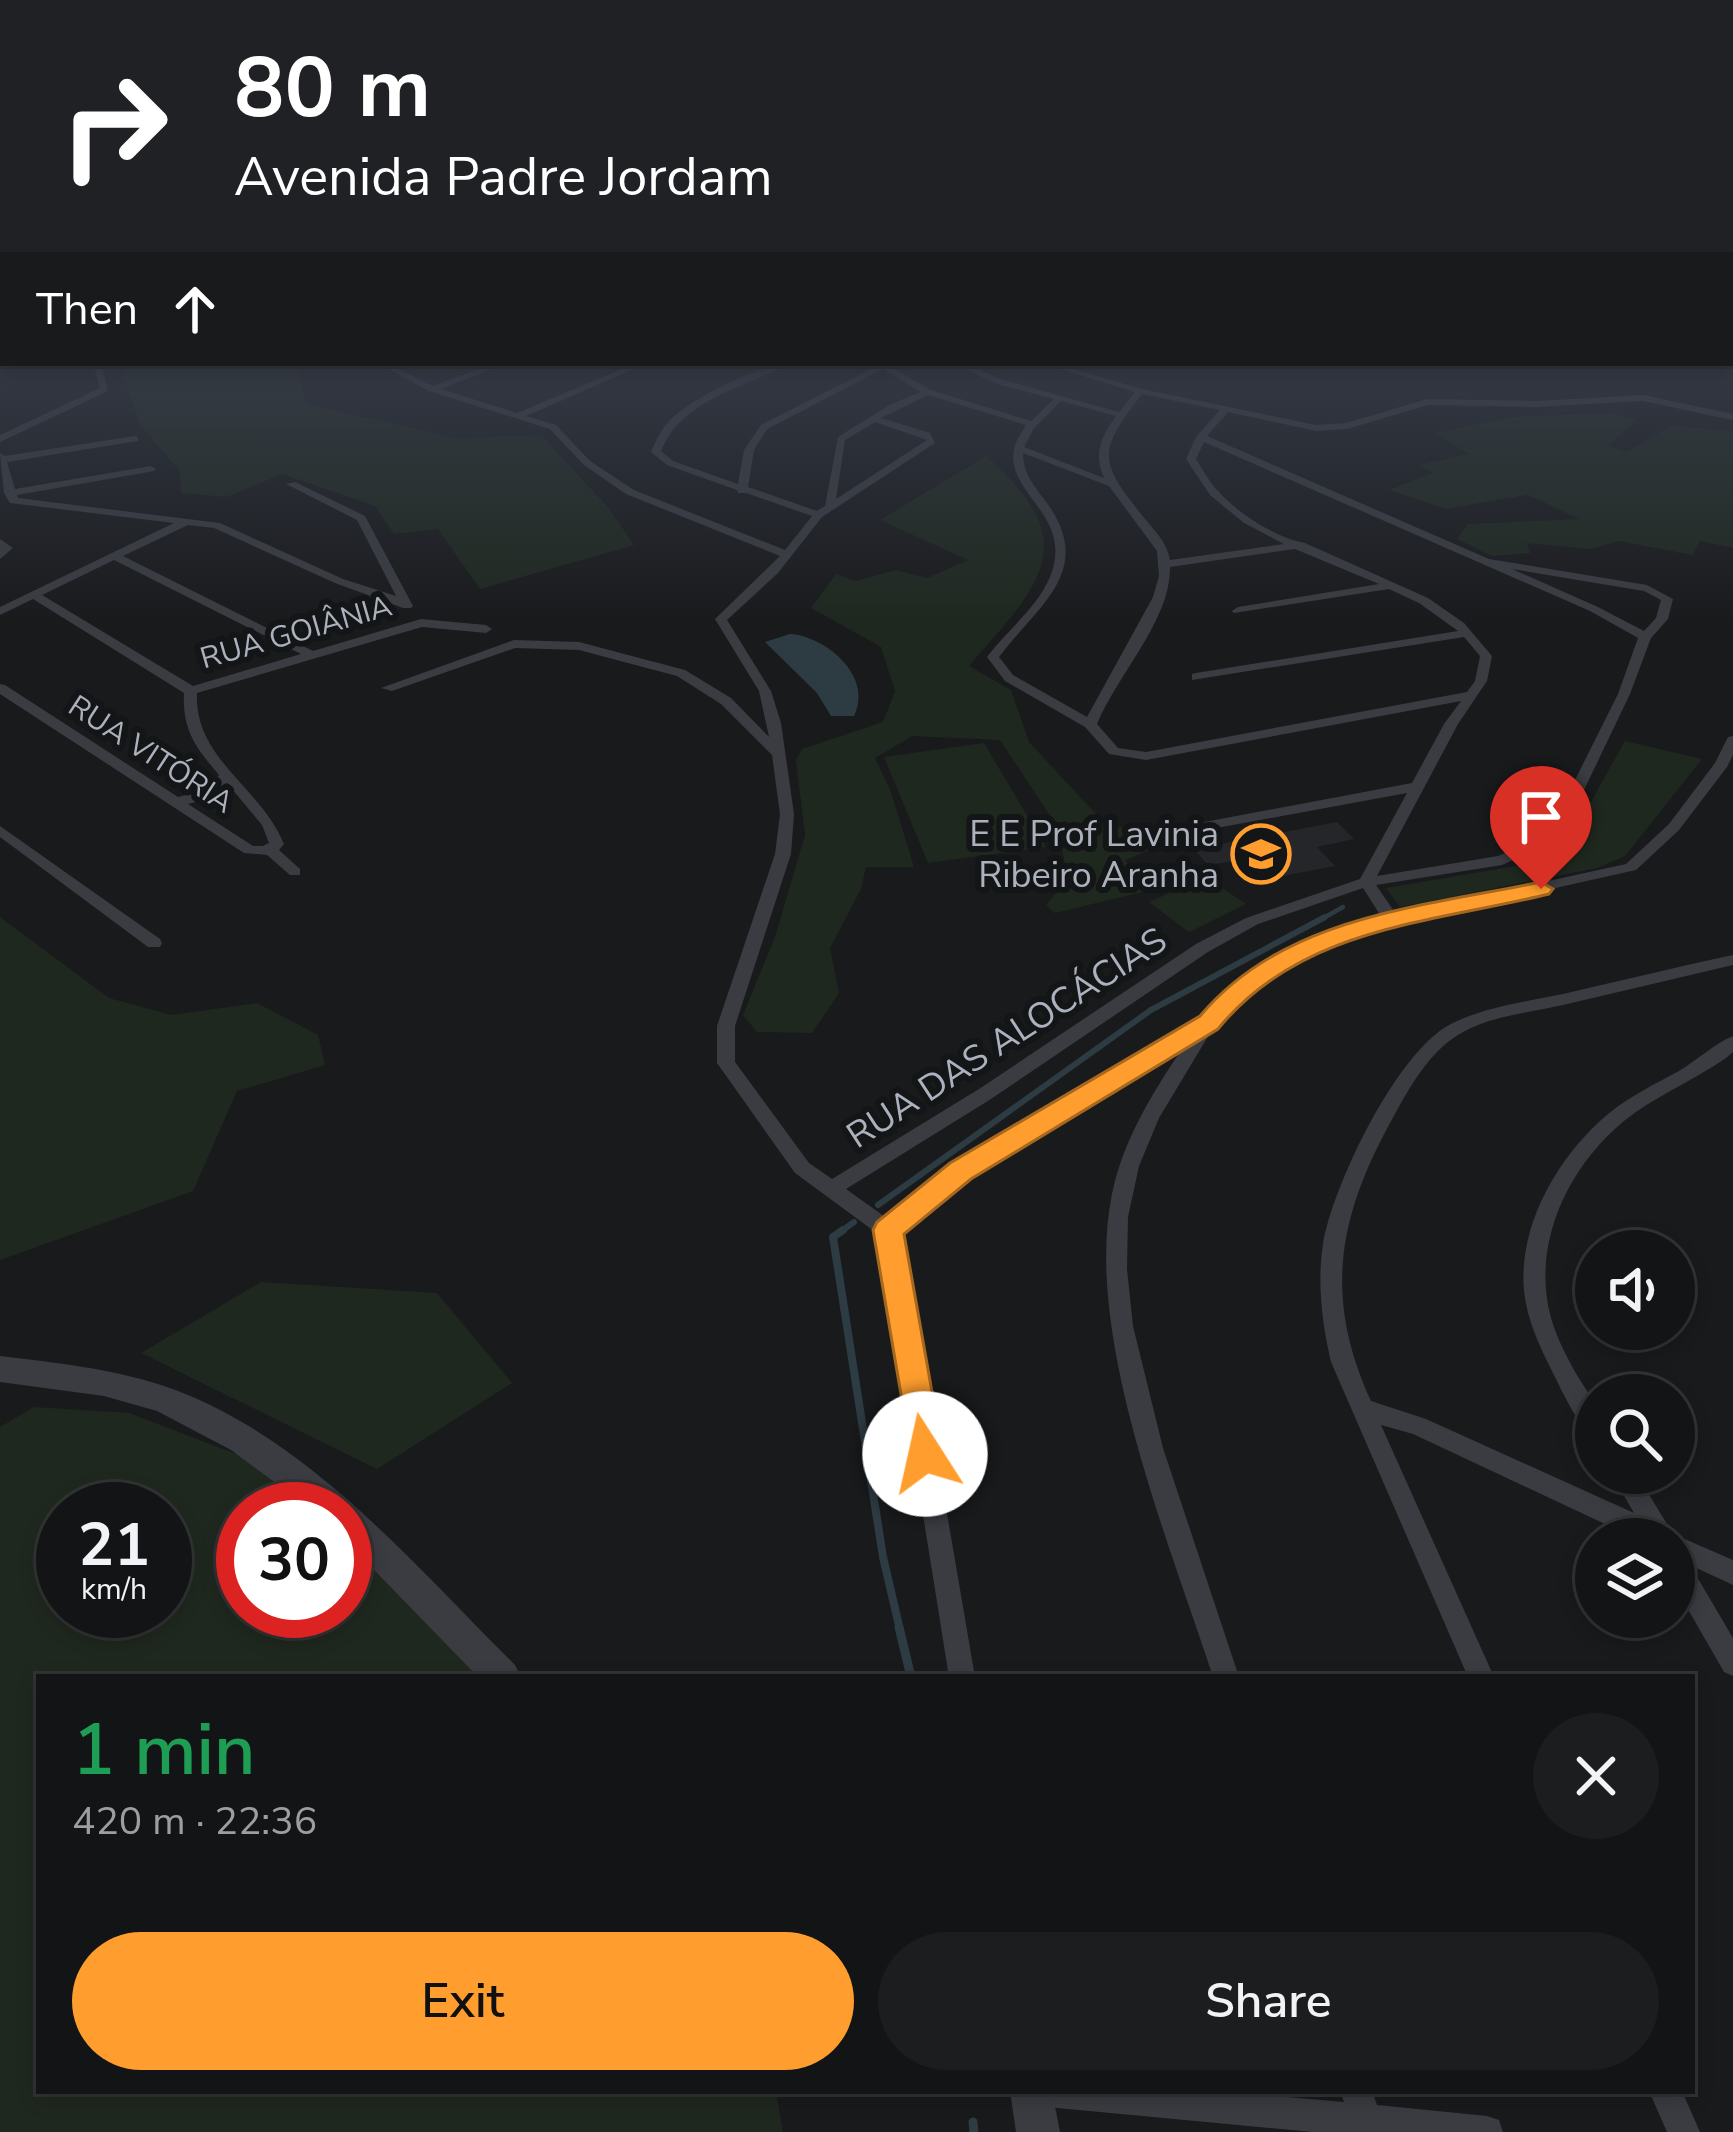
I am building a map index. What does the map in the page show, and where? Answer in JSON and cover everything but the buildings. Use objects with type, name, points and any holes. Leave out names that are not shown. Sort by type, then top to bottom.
[{"type":"street","points":[[0,439],[33,423]]},
{"type":"street","points":[[538,423],[557,430],[587,463],[643,499],[787,555]]},
{"type":"street","points":[[675,423],[659,441],[660,458],[818,515]]},
{"type":"street","points":[[742,491],[749,450],[772,423]]},
{"type":"street","points":[[830,506],[841,440],[869,423]]},
{"type":"street","points":[[889,423],[933,439],[818,515],[787,555],[724,613],[721,623],[765,691],[787,832],[723,1048],[739,1085],[802,1168],[888,1230],[962,1674]]},
{"type":"street","points":[[1029,423],[1018,448],[1019,465],[1059,539],[1061,558],[1047,594],[993,657],[1009,678],[1090,724],[1114,751],[1146,755],[1471,695]]},
{"type":"street","points":[[1090,724],[1099,696],[1134,646],[1162,590],[1160,547],[1109,483],[1102,464],[1099,448],[1115,423]]},
{"type":"street","points":[[1213,423],[1201,437],[1192,464],[1216,493],[1245,517],[1387,586],[1468,633],[1486,656],[1481,680],[1414,788],[1366,882],[1392,920]]},
{"type":"street","points":[[1286,423],[1339,428],[1353,423]]},
{"type":"street","points":[[1201,437],[1594,608],[1645,638]]},
{"type":"street","points":[[135,439],[0,458],[10,493],[20,503],[187,521],[237,532],[339,581],[405,603]]},
{"type":"street","points":[[1018,448],[1109,483]]},
{"type":"street","points":[[1019,465],[1052,461]]},
{"type":"street","points":[[1068,468],[1102,464]]},
{"type":"street","points":[[710,478],[746,468]]},
{"type":"street","points":[[10,493],[151,469]]},
{"type":"street","points":[[838,478],[874,477]]},
{"type":"street","points":[[291,484],[361,518],[388,574],[422,623]]},
{"type":"street","points":[[0,611],[187,521]]},
{"type":"street","points":[[0,542],[8,548],[0,556]]},
{"type":"street","points":[[1164,564],[1301,545]]},
{"type":"street","points":[[114,556],[314,656]]},
{"type":"street","name":"RUA DAS ALOCÁCIAS","points":[[833,1188],[985,1094],[1224,935],[1282,908],[1366,882],[1502,860],[1546,840],[1565,815],[1601,744],[1645,638],[1666,607],[1665,595],[1490,562]]},
{"type":"street","points":[[339,581],[388,574]]},
{"type":"street","points":[[1238,610],[1387,586]]},
{"type":"street","points":[[34,595],[191,691],[188,706],[193,724],[226,776],[270,827],[272,849],[295,872]]},
{"type":"street","name":"RUA GOIÂNIA","points":[[191,691],[422,623],[486,629]]},
{"type":"street","points":[[1196,677],[1468,633]]},
{"type":"street","points":[[387,688],[514,644],[579,646],[681,673],[726,701],[778,754]]},
{"type":"street","name":"RUA VITÓRIA","points":[[0,688],[249,850],[272,849]]},
{"type":"street","points":[[1050,701],[1074,703],[1099,696]]},
{"type":"street","points":[[1225,1674],[1142,1410],[1120,1300],[1117,1218],[1148,1118],[1229,999],[1283,957],[1330,936],[1631,867],[1674,826],[1722,764],[1733,740]]},
{"type":"street","points":[[177,802],[212,793],[226,776]]},
{"type":"street","points":[[1130,840],[1414,788]]},
{"type":"street","points":[[0,830],[154,943]]},
{"type":"street","points":[[1479,1674],[1360,1408],[1334,1328],[1331,1274],[1337,1227],[1392,1105],[1426,1048],[1470,1022],[1733,960]]},
{"type":"street","points":[[888,1230],[961,1171],[1209,1023]]},
{"type":"street","points":[[1575,1386],[1540,1319],[1533,1281],[1549,1207],[1563,1177],[1602,1130],[1646,1096],[1718,1056],[1733,1042]]},
{"type":"street","points":[[1137,1065],[1169,1081]]},
{"type":"street","points":[[0,1369],[100,1383],[176,1404],[231,1432],[299,1482]]},
{"type":"street","points":[[1360,1408],[1418,1426],[1617,1518]]},
{"type":"street","points":[[372,1545],[499,1674]]},
{"type":"street","points":[[1695,1554],[1733,1573]]},
{"type":"street","points":[[1695,1597],[1733,1663]]},
{"type":"street","points":[[1032,2094],[1038,2132]]},
{"type":"street","points":[[1088,2094],[1363,2114],[1487,2132]]},
{"type":"street","points":[[1667,2094],[1684,2132]]},
{"type":"shaded area","points":[[392,423],[456,438],[541,435],[608,507],[634,545],[480,589],[438,529],[394,534],[375,506],[282,474],[227,497],[181,493],[180,471],[140,425]]},
{"type":"shaded area","points":[[1481,423],[1632,423],[1608,446],[1626,452],[1671,426],[1733,431],[1733,548],[1700,541],[1693,555],[1619,541],[1591,549],[1527,543],[1530,553],[1492,556],[1457,539],[1468,524],[1579,519],[1528,495],[1445,509],[1389,490],[1433,473],[1419,465],[1469,454],[1435,433]]},
{"type":"shaded area","points":[[986,456],[1017,487],[1036,515],[1043,540],[1042,564],[1015,611],[969,666],[1011,690],[1029,742],[1110,829],[1135,825],[1155,848],[1125,860],[1147,891],[1055,913],[1046,905],[1068,879],[1057,826],[1000,740],[912,736],[875,758],[891,792],[914,867],[866,867],[861,889],[830,948],[839,993],[812,1033],[757,1032],[743,1015],[775,937],[805,835],[796,760],[802,749],[883,722],[895,691],[881,647],[811,608],[836,574],[856,581],[896,570],[927,578],[968,560],[880,520]]},
{"type":"shaded area","points":[[790,634],[818,642],[843,661],[858,687],[854,716],[831,716],[817,693],[765,642]]},
{"type":"shaded area","points":[[1625,741],[1702,759],[1625,856],[1597,868],[1400,907],[1386,888],[1539,862],[1564,850]]},
{"type":"shaded area","points":[[984,743],[1046,847],[928,863],[884,757]]},
{"type":"shaded area","name":"E E Prof Lavinia Ribeiro Aranha","points":[[1337,822],[1354,839],[1317,847],[1335,866],[1273,878],[1255,858],[1208,865],[1194,849]]},
{"type":"shaded area","points":[[1206,877],[1246,904],[1189,932],[1149,902]]},
{"type":"shaded area","points":[[0,917],[109,998],[171,1015],[257,1003],[318,1035],[325,1065],[237,1091],[193,1191],[0,1260]]},
{"type":"shaded area","points":[[261,1282],[437,1293],[512,1383],[377,1469],[141,1353]]},
{"type":"shaded area","points":[[34,1407],[129,1413],[289,1474],[298,1482],[216,1482],[216,1638],[372,1638],[372,1551],[497,1674],[36,1674],[36,2094],[777,2094],[783,2132],[0,2132],[0,1427]]},
{"type":"waterway","points":[[1320,920],[1343,907]]},
{"type":"waterway","points":[[878,1205],[1151,1010],[1325,917]]},
{"type":"waterway","points":[[839,1233],[854,1222]]},
{"type":"waterway","points":[[843,1230],[833,1237],[883,1557],[900,1630]]},
{"type":"waterway","points":[[899,1627],[910,1674]]},
{"type":"waterway","points":[[973,2122],[974,2132]]},
{"type":"place","name":"E E Prof Lavinia Ribeiro Aranha","points":[[1261,854]]},
{"type":"route","points":[[925,1454],[888,1230],[961,1171],[1029,1127],[1209,1023],[1229,999],[1283,957],[1330,936],[1541,889]]}]
